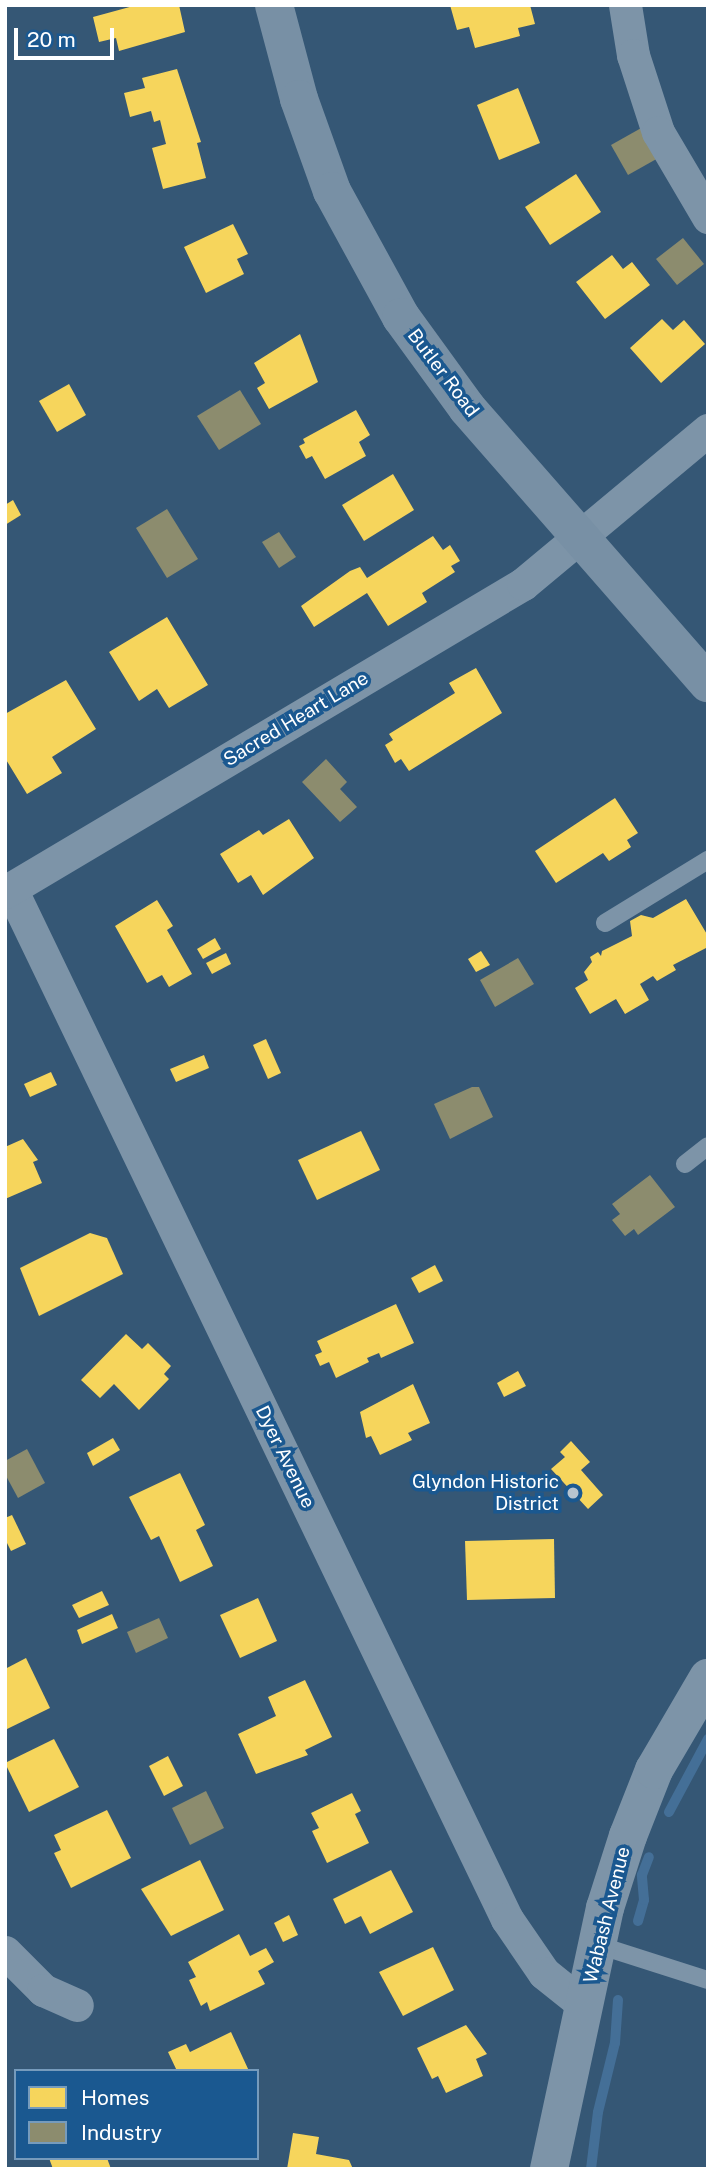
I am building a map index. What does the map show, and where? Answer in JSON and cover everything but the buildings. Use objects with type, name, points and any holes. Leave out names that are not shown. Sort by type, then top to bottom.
[{"type":"main road","name":"Butler Road","points":[[274,5],[313,142],[357,242],[401,317],[467,408],[708,684]]},
{"type":"street","points":[[625,5],[633,55],[658,132],[708,217]]},
{"type":"street","name":"Sacred Heart Lane","points":[[8,890],[523,584],[582,539],[708,430]]},
{"type":"street","name":"Dyer Avenue","points":[[8,890],[507,1919],[544,1973],[584,2005]]},
{"type":"street","name":"Wabash Avenue","points":[[549,2169],[584,2005],[606,1948],[628,1836],[650,1781],[708,1678]]},
{"type":"street","points":[[5,1952],[43,1990],[77,2005]]},
{"type":"lane","points":[[605,923],[708,860]]},
{"type":"lane","points":[[685,1164],[708,1146]]},
{"type":"lane","points":[[606,1948],[708,1980]]},
{"type":"waterway","points":[[669,1812],[708,1739]]},
{"type":"waterway","points":[[638,1921],[644,1900],[642,1875],[649,1857]]},
{"type":"waterway","points":[[591,2169],[598,2112],[615,2043],[618,2000]]},
{"type":"place","name":"Glyndon Historic District","points":[[573,1493]]}]
